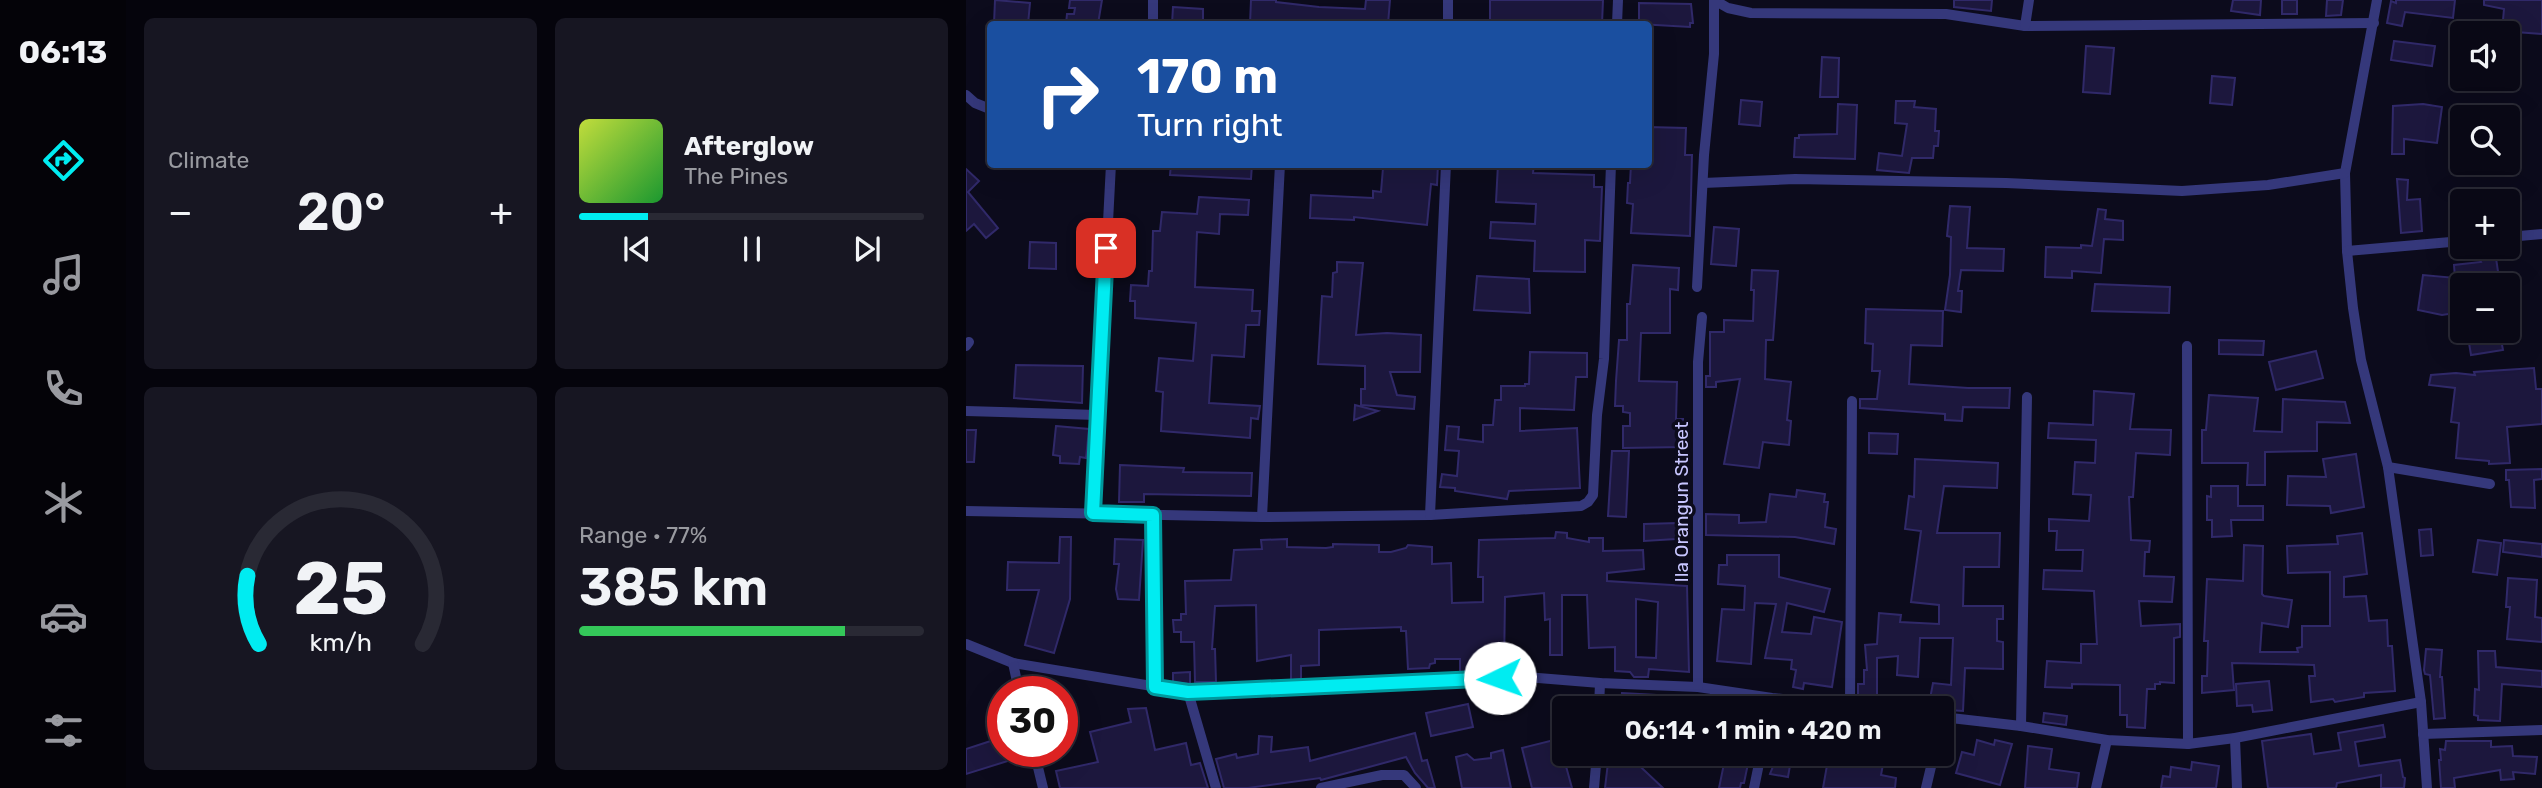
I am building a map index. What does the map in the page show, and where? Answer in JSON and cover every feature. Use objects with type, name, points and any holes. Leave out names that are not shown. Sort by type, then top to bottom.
[{"type":"street","points":[[1153,0],[1153,21]]},
{"type":"street","points":[[1448,0],[1448,21]]},
{"type":"street","points":[[1617,21],[1618,0]]},
{"type":"street","points":[[1696,287],[1714,54],[1714,0],[1728,8],[1751,13],[1946,14],[2025,26],[2374,23]]},
{"type":"street","points":[[2025,26],[2029,0]]},
{"type":"street","points":[[2378,0],[2345,173],[2347,251],[2361,359],[2388,467],[2421,702],[2427,788]]},
{"type":"street","points":[[969,103],[987,108]]},
{"type":"street","points":[[1093,513],[1111,168]]},
{"type":"street","points":[[1262,517],[1280,168]]},
{"type":"street","points":[[1430,515],[1446,168]]},
{"type":"street","points":[[966,511],[1262,517],[1430,515],[1581,506],[1588,502],[1592,495],[1604,359],[1611,168]]},
{"type":"street","points":[[1703,183],[1795,178],[2182,191],[2268,185],[2345,173]]},
{"type":"street","points":[[2520,236],[2542,233]]},
{"type":"street","points":[[2347,251],[2450,242]]},
{"type":"street","name":"Ila Orangun Street","points":[[1698,687],[1698,362],[1702,317]]},
{"type":"street","points":[[2188,346],[2188,744]]},
{"type":"street","points":[[2021,726],[2027,397]]},
{"type":"street","points":[[1850,696],[1852,401]]},
{"type":"street","points":[[966,411],[1097,415]]},
{"type":"street","points":[[2388,467],[2490,484]]},
{"type":"street","points":[[1153,515],[1155,687]]},
{"type":"street","points":[[966,644],[1013,663],[1188,692],[1286,690],[1526,677],[1698,687],[1739,696]]},
{"type":"street","points":[[1013,663],[1016,676]]},
{"type":"street","points":[[1600,683],[1600,696]]},
{"type":"street","points":[[1188,692],[1216,788]]},
{"type":"street","points":[[1954,718],[2107,740],[2188,744],[2235,738],[2421,702]]},
{"type":"street","points":[[2423,734],[2542,730]]},
{"type":"street","points":[[2235,738],[2237,788]]},
{"type":"street","points":[[2096,788],[2107,740]]},
{"type":"street","points":[[1594,788],[1596,766]]},
{"type":"street","points":[[1754,788],[1759,766]]},
{"type":"street","points":[[1926,788],[1931,766]]},
{"type":"street","points":[[1037,767],[1042,788]]},
{"type":"street","points":[[1321,788],[1382,775],[1404,775],[1416,788]]},
{"type":"building","points":[[995,0],[1030,3],[1028,21],[994,21]]},
{"type":"building","points":[[1070,0],[1102,0],[1098,21],[1066,21],[1067,14],[1074,14],[1075,8],[1069,8]]},
{"type":"building","points":[[1251,0],[1365,9],[1366,0],[1390,0],[1388,21],[1250,21]]},
{"type":"building","points":[[1490,0],[1603,0],[1602,21],[1490,21]]},
{"type":"building","points":[[1954,0],[1992,0],[1991,11],[1954,7]]},
{"type":"building","points":[[2233,0],[2261,0],[2260,15],[2231,11]]},
{"type":"building","points":[[2282,0],[2297,0],[2297,14],[2282,14]]},
{"type":"building","points":[[2327,0],[2343,0],[2341,15],[2326,16]]},
{"type":"building","points":[[2396,0],[2455,0],[2453,18],[2405,12],[2402,26],[2387,23],[2391,1],[2396,3]]},
{"type":"building","points":[[2484,0],[2542,0],[2542,34],[2520,32],[2520,21],[2503,21],[2504,9],[2484,5]]},
{"type":"building","points":[[1639,3],[1691,4],[1693,23],[1690,23],[1690,27],[1652,25],[1652,21],[1639,21]]},
{"type":"building","points":[[1173,7],[1203,9],[1203,21],[1172,21]]},
{"type":"building","points":[[2394,41],[2435,46],[2432,66],[2391,60]]},
{"type":"building","points":[[2086,46],[2114,48],[2110,94],[2083,92]]},
{"type":"building","points":[[1822,57],[1839,58],[1838,97],[1820,97]]},
{"type":"building","points":[[2212,76],[2235,78],[2232,105],[2210,103]]},
{"type":"building","points":[[1741,100],[1762,102],[1760,126],[1739,124]]},
{"type":"building","points":[[1896,101],[1915,101],[1914,107],[1936,109],[1935,131],[1939,131],[1938,146],[1934,146],[1933,158],[1912,158],[1909,173],[1877,170],[1879,153],[1902,156],[1907,124],[1895,123]]},
{"type":"building","points":[[1838,104],[1857,105],[1855,159],[1794,157],[1795,138],[1799,138],[1799,135],[1837,134]]},
{"type":"building","points":[[2423,104],[2442,107],[2437,143],[2404,139],[2404,154],[2392,154],[2393,106]]},
{"type":"building","points":[[1652,127],[1686,128],[1685,155],[1692,155],[1690,236],[1631,233],[1633,204],[1627,203],[1631,168],[1652,168]]},
{"type":"building","points":[[1171,168],[1252,168],[1251,179],[1170,175]]},
{"type":"building","points":[[1383,168],[1438,168],[1437,185],[1431,184],[1427,225],[1354,217],[1354,220],[1310,218],[1311,195],[1373,198],[1373,191],[1381,192]]},
{"type":"building","points":[[1498,168],[1534,168],[1533,173],[1594,175],[1594,187],[1602,187],[1600,241],[1585,240],[1585,272],[1534,271],[1535,241],[1490,238],[1491,222],[1535,224],[1536,204],[1496,202]]},
{"type":"building","points":[[966,169],[979,181],[968,192],[998,228],[986,238],[974,224],[966,231]]},
{"type":"building","points":[[2397,179],[2408,180],[2407,200],[2420,199],[2422,231],[2401,233]]},
{"type":"building","points":[[1199,197],[1249,200],[1248,215],[1220,214],[1219,234],[1197,232],[1195,287],[1253,290],[1252,311],[1260,311],[1259,325],[1246,325],[1244,357],[1212,355],[1209,403],[1260,406],[1258,419],[1251,418],[1250,438],[1161,431],[1163,392],[1156,391],[1159,358],[1193,361],[1196,323],[1135,318],[1135,301],[1130,301],[1131,285],[1148,286],[1149,271],[1152,271],[1153,231],[1160,231],[1162,212],[1197,214]]},
{"type":"building","points":[[1950,206],[1970,207],[1967,248],[2004,249],[2003,271],[1961,270],[1958,291],[1962,291],[1961,312],[1945,310],[1950,275],[1951,237],[1947,236]]},
{"type":"building","points":[[2098,209],[2106,210],[2105,219],[2123,221],[2123,240],[2104,239],[2101,273],[2072,271],[2072,278],[2045,277],[2046,247],[2092,246]]},
{"type":"building","points":[[1714,227],[1739,229],[1736,266],[1711,264]]},
{"type":"building","points":[[1030,242],[1056,243],[1056,269],[1029,268]]},
{"type":"building","points":[[2496,259],[2498,273],[2455,273],[2454,265],[2481,262],[2480,260]]},
{"type":"building","points":[[1337,262],[1363,263],[1356,335],[1421,335],[1420,372],[1390,372],[1397,395],[1415,397],[1414,409],[1361,405],[1361,389],[1365,389],[1365,366],[1318,364],[1322,296],[1332,297],[1333,273],[1337,272]]},
{"type":"building","points":[[1633,265],[1679,268],[1678,290],[1670,289],[1670,333],[1641,333],[1639,381],[1677,382],[1676,419],[1683,419],[1683,447],[1623,448],[1623,426],[1630,426],[1630,413],[1623,412],[1623,406],[1615,406],[1616,381],[1619,340],[1627,340],[1627,304],[1630,304]]},
{"type":"building","points":[[1752,270],[1778,271],[1773,340],[1766,340],[1765,379],[1791,382],[1787,420],[1791,421],[1789,445],[1763,442],[1759,468],[1724,464],[1740,379],[1716,382],[1716,387],[1706,387],[1706,376],[1710,376],[1710,332],[1724,332],[1724,320],[1753,321]]},
{"type":"building","points":[[2423,275],[2450,278],[2450,314],[2442,315],[2418,310]]},
{"type":"building","points":[[1477,276],[1529,279],[1530,313],[1474,310]]},
{"type":"building","points":[[2095,284],[2170,287],[2169,313],[2092,311]]},
{"type":"building","points":[[1866,309],[1943,311],[1942,346],[1911,345],[1909,384],[2010,388],[2009,408],[1963,407],[1962,421],[1945,420],[1945,414],[1860,408],[1860,399],[1877,399],[1880,371],[1872,371],[1873,344],[1865,343]]},
{"type":"building","points":[[2219,340],[2264,341],[2263,355],[2219,354]]},
{"type":"building","points":[[2469,343],[2502,343],[2503,350],[2471,355]]},
{"type":"building","points":[[2316,351],[2323,378],[2276,390],[2269,362]]},
{"type":"building","points":[[1530,352],[1587,353],[1587,377],[1576,377],[1574,410],[1520,408],[1520,431],[1577,428],[1580,488],[1509,491],[1507,499],[1440,487],[1442,474],[1457,476],[1459,451],[1445,450],[1447,426],[1459,427],[1458,439],[1483,442],[1483,425],[1493,425],[1495,400],[1501,400],[1501,386],[1529,384]]},
{"type":"building","points":[[1016,365],[1083,366],[1082,403],[1014,398]]},
{"type":"building","points":[[2534,368],[2536,389],[2542,389],[2542,424],[2507,427],[2510,463],[2489,464],[2489,461],[2456,458],[2459,423],[2451,422],[2455,388],[2429,385],[2431,375],[2475,375],[2474,372]]},
{"type":"building","points":[[2094,391],[2134,394],[2130,429],[2171,430],[2170,455],[2136,453],[2133,497],[2129,497],[2131,540],[2150,541],[2149,552],[2145,552],[2144,576],[2174,577],[2172,602],[2139,601],[2141,626],[2180,624],[2180,637],[2174,638],[2174,683],[2160,682],[2155,684],[2155,689],[2147,689],[2145,728],[2127,727],[2127,715],[2120,715],[2120,685],[2072,684],[2072,688],[2045,687],[2047,661],[2081,663],[2081,644],[2097,644],[2094,591],[2043,589],[2044,570],[2082,571],[2083,550],[2056,550],[2057,531],[2049,531],[2049,519],[2089,521],[2091,495],[2073,494],[2075,462],[2095,463],[2096,440],[2048,438],[2049,423],[2093,425]]},
{"type":"building","points":[[2209,395],[2258,398],[2254,431],[2282,432],[2283,399],[2345,402],[2350,423],[2317,422],[2317,451],[2265,452],[2265,485],[2247,485],[2248,463],[2202,463],[2202,430],[2206,430]]},
{"type":"building","points":[[1355,405],[1378,411],[1354,420]]},
{"type":"building","points":[[1056,426],[1089,429],[1086,458],[1080,457],[1079,464],[1060,463],[1060,456],[1053,455]]},
{"type":"building","points":[[966,430],[976,430],[974,462],[966,462]]},
{"type":"building","points":[[1869,433],[1898,434],[1897,454],[1869,453]]},
{"type":"building","points":[[1612,451],[1629,451],[1626,517],[1608,516]]},
{"type":"building","points":[[2356,454],[2364,507],[2331,513],[2330,506],[2287,505],[2288,476],[2326,477],[2323,459]]},
{"type":"building","points":[[1915,459],[1998,463],[1997,488],[1944,486],[1937,533],[2000,533],[1999,567],[1964,567],[1963,606],[2003,606],[2003,619],[1997,619],[1997,641],[2003,642],[2003,669],[1965,668],[1963,711],[1954,710],[1954,696],[1931,696],[1933,683],[1951,685],[1953,638],[1920,638],[1918,677],[1897,675],[1898,656],[1877,658],[1877,696],[1858,695],[1858,684],[1864,684],[1864,670],[1867,670],[1865,645],[1877,644],[1879,613],[1901,615],[1900,622],[1939,624],[1939,605],[1911,602],[1921,531],[1905,529],[1909,496],[1914,497]]},
{"type":"building","points":[[1120,465],[1184,468],[1183,472],[1252,473],[1251,496],[1144,494],[1144,502],[1119,502]]},
{"type":"building","points":[[2542,469],[2542,479],[2534,480],[2535,508],[2511,507],[2506,470]]},
{"type":"building","points":[[2211,486],[2238,486],[2238,506],[2263,506],[2263,520],[2231,520],[2232,536],[2212,537],[2212,520],[2207,520],[2207,496],[2211,497]]},
{"type":"building","points":[[1797,490],[1825,494],[1824,502],[1828,502],[1825,527],[1836,529],[1834,544],[1795,537],[1706,535],[1706,514],[1739,515],[1739,523],[1766,522],[1770,494],[1796,497]]},
{"type":"building","points":[[1677,523],[1676,539],[1644,541],[1644,524]]},
{"type":"building","points":[[2431,529],[2433,555],[2421,556],[2419,530]]},
{"type":"building","points":[[1556,532],[1567,533],[1567,538],[1589,542],[1589,538],[1603,538],[1603,551],[1643,550],[1644,569],[1607,573],[1607,581],[1687,586],[1689,672],[1649,669],[1648,677],[1634,677],[1630,672],[1615,671],[1615,647],[1589,648],[1587,595],[1562,595],[1562,655],[1550,655],[1550,619],[1545,620],[1544,593],[1505,597],[1504,669],[1460,672],[1460,659],[1435,659],[1435,663],[1430,664],[1429,668],[1408,669],[1406,631],[1401,631],[1401,627],[1319,630],[1319,665],[1301,666],[1301,679],[1291,680],[1291,655],[1257,661],[1256,605],[1215,606],[1212,649],[1215,649],[1216,682],[1195,682],[1194,642],[1181,642],[1181,632],[1174,632],[1173,620],[1181,620],[1181,614],[1186,614],[1185,581],[1231,580],[1234,550],[1262,549],[1261,540],[1287,539],[1287,547],[1379,545],[1379,552],[1391,552],[1408,545],[1432,547],[1432,564],[1451,563],[1452,603],[1483,602],[1483,577],[1478,577],[1479,540],[1555,538]],"holes":[[[1636,599],[1658,602],[1656,658],[1636,657]]]},
{"type":"building","points":[[2362,533],[2367,574],[2344,577],[2344,597],[2366,596],[2369,621],[2387,620],[2395,691],[2364,693],[2364,697],[2335,702],[2333,699],[2311,702],[2309,676],[2315,676],[2314,665],[2232,663],[2234,690],[2202,693],[2202,676],[2207,676],[2208,641],[2204,641],[2207,579],[2243,581],[2244,545],[2263,546],[2262,594],[2292,600],[2288,627],[2262,623],[2260,652],[2298,652],[2297,648],[2302,647],[2302,626],[2330,626],[2330,572],[2288,573],[2287,546],[2338,544],[2337,536]]},
{"type":"building","points":[[1060,537],[1071,537],[1070,599],[1054,653],[1025,645],[1039,590],[1007,590],[1008,562],[1059,563]]},
{"type":"building","points":[[1115,539],[1143,540],[1139,600],[1118,599],[1116,589],[1119,564],[1114,564]]},
{"type":"building","points":[[2478,540],[2501,543],[2497,575],[2473,572]]},
{"type":"building","points":[[2504,540],[2542,544],[2542,557],[2503,552]]},
{"type":"building","points":[[1727,555],[1779,555],[1779,577],[1830,589],[1824,612],[1787,603],[1782,632],[1811,634],[1814,617],[1842,622],[1832,687],[1804,683],[1803,689],[1793,687],[1796,670],[1791,669],[1792,660],[1765,658],[1776,604],[1755,603],[1751,664],[1717,661],[1722,609],[1744,610],[1745,586],[1718,584],[1719,565],[1727,565]]},
{"type":"building","points":[[2508,578],[2537,580],[2535,617],[2542,618],[2542,642],[2507,639],[2510,607],[2506,607]]},
{"type":"building","points":[[2426,649],[2442,650],[2440,677],[2445,718],[2434,719],[2430,675],[2425,674],[2424,670]]},
{"type":"building","points":[[2478,651],[2495,651],[2496,667],[2542,671],[2542,687],[2502,684],[2500,721],[2478,720],[2478,716],[2474,715],[2475,689],[2479,690]]},
{"type":"building","points":[[1190,672],[1190,684],[1173,682],[1173,673]]},
{"type":"building","points":[[2269,681],[2272,710],[2253,712],[2252,705],[2237,706],[2236,684]]},
{"type":"building","points":[[1622,693],[1656,695],[1656,696],[1622,696]]},
{"type":"building","points":[[1468,704],[1473,727],[1431,736],[1426,713]]},
{"type":"building","points":[[1146,708],[1155,750],[1186,743],[1191,765],[1200,763],[1208,788],[1060,788],[1056,771],[1098,762],[1090,732],[1131,722],[1128,709]]},
{"type":"building","points":[[2044,713],[2067,716],[2066,725],[2043,722]]},
{"type":"building","points":[[2383,725],[2385,737],[2355,742],[2359,766],[2400,760],[2405,778],[2404,788],[2381,788],[2381,775],[2337,783],[2336,788],[2268,788],[2262,741],[2311,734],[2314,754],[2341,750],[2338,733]]},
{"type":"building","points":[[1415,733],[1422,761],[1427,760],[1435,788],[1428,788],[1406,757],[1321,780],[1224,788],[1216,759],[1236,754],[1237,758],[1258,754],[1259,736],[1272,737],[1271,752],[1308,747],[1310,761]]},
{"type":"building","points":[[1552,740],[1552,766],[1566,766],[1572,788],[1532,788],[1522,748]]},
{"type":"building","points":[[1977,740],[1994,745],[1995,740],[2012,744],[2000,785],[1956,773],[1962,752],[1974,755]]},
{"type":"building","points":[[2446,741],[2491,741],[2491,747],[2512,746],[2513,756],[2537,757],[2535,774],[2513,772],[2514,779],[2501,780],[2500,770],[2454,778],[2455,788],[2441,788],[2440,749],[2445,750]]},
{"type":"building","points":[[987,742],[988,767],[966,774],[966,749]]},
{"type":"building","points":[[2028,746],[2052,749],[2049,769],[2079,773],[2077,788],[2025,788]]},
{"type":"building","points":[[1503,750],[1511,788],[1462,788],[1456,757],[1467,754],[1474,760],[1491,758],[1491,753]]},
{"type":"building","points":[[2192,762],[2219,766],[2216,788],[2161,788],[2163,776],[2170,777],[2171,767],[2191,770]]},
{"type":"building","points":[[1608,766],[1640,766],[1663,788],[1605,788]]},
{"type":"building","points":[[1724,766],[1748,766],[1744,783],[1741,783],[1740,788],[1719,788]]},
{"type":"building","points":[[1773,766],[1790,766],[1788,777],[1770,774]]},
{"type":"building","points":[[1827,766],[1883,766],[1881,775],[1896,778],[1895,788],[1823,788]]},
{"type":"route","points":[[1106,248],[1093,513],[1153,515],[1155,687],[1188,692],[1286,690],[1500,678]]}]
